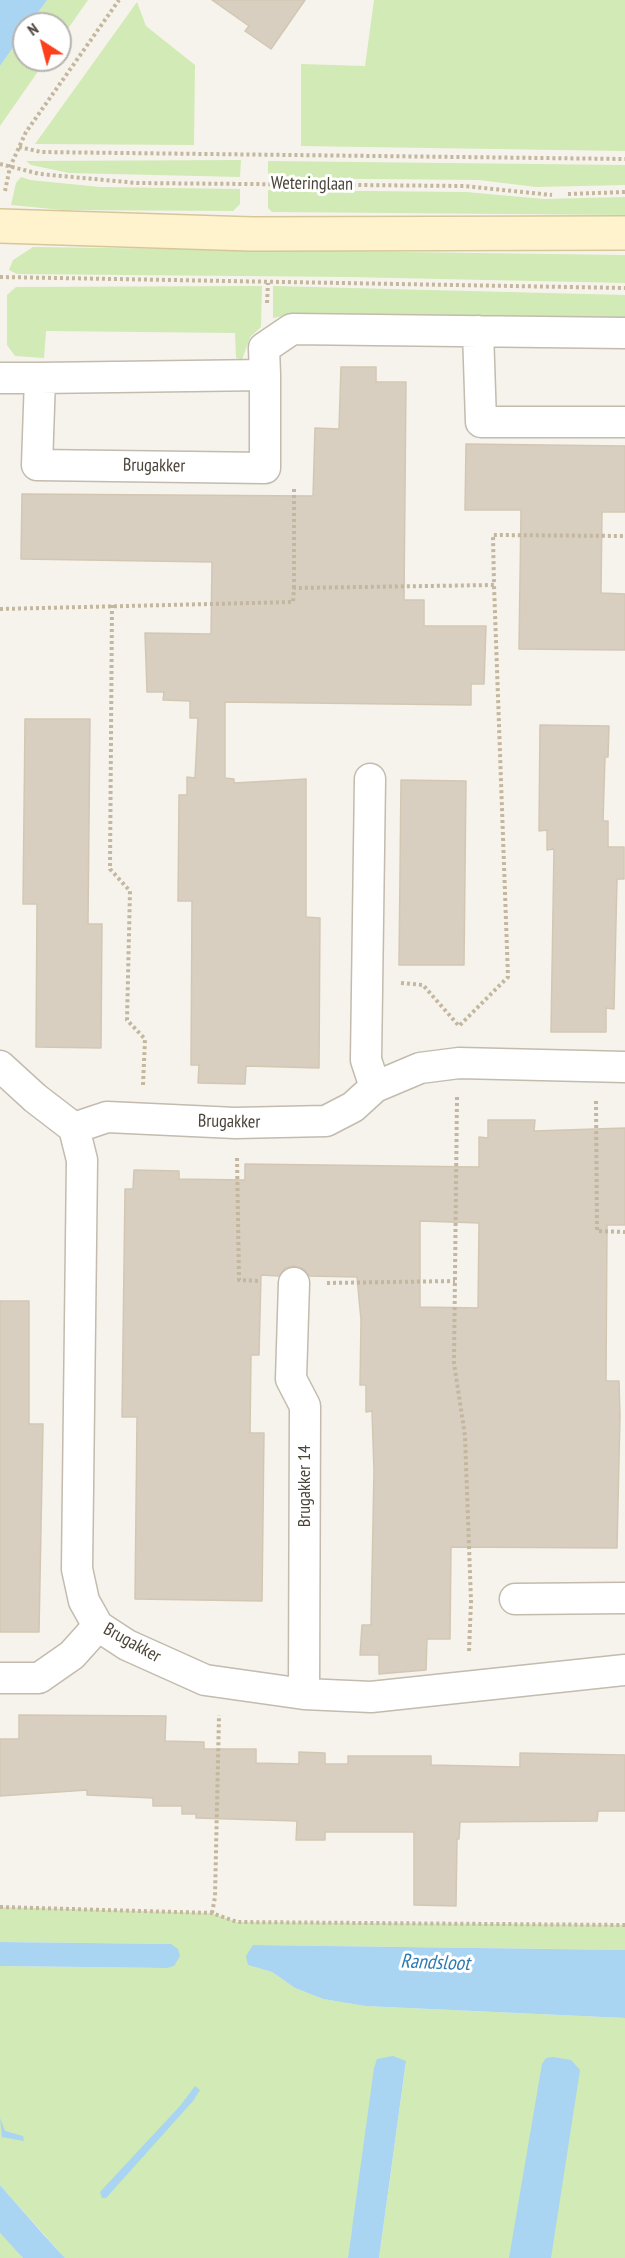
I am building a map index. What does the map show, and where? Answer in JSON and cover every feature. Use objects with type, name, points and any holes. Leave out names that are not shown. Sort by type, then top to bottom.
[{"type":"street","points":[[0,226],[252,234],[625,233]]},
{"type":"street","points":[[265,468],[264,348],[292,329],[625,333]]},
{"type":"street","points":[[478,331],[481,422],[625,422]]},
{"type":"street","points":[[0,378],[265,375]]},
{"type":"street","name":"Brugakker","points":[[40,378],[37,465],[265,468]]},
{"type":"street","points":[[370,779],[366,1060],[375,1087]]},
{"type":"street","name":"Brugakker","points":[[625,1068],[596,1069],[459,1063],[420,1068],[375,1087],[353,1107],[326,1121],[235,1123],[107,1117],[74,1128],[82,1160],[77,1569],[84,1601],[98,1626],[127,1645],[205,1680],[304,1694],[371,1696],[625,1670]]},
{"type":"street","points":[[0,1066],[35,1098],[74,1128]]},
{"type":"street","name":"Brugakker 14","points":[[294,1283],[291,1379],[305,1406],[304,1694]]},
{"type":"street","points":[[515,1599],[625,1598]]},
{"type":"street","points":[[0,1678],[39,1678],[72,1655],[98,1626]]},
{"type":"path","points":[[10,167],[26,132],[119,0]]},
{"type":"path","points":[[19,147],[41,152],[625,159]]},
{"type":"path","name":"Weteringlaan","points":[[0,164],[40,174],[137,183],[464,186],[555,195]]},
{"type":"path","points":[[567,194],[625,192]]},
{"type":"path","points":[[0,277],[625,288]]},
{"type":"path","points":[[0,609],[294,602],[294,467],[265,468]]},
{"type":"path","points":[[367,981],[423,985],[459,1026],[508,977],[493,535],[625,536]]},
{"type":"path","points":[[294,588],[494,585]]},
{"type":"path","points":[[112,605],[110,869],[130,891],[127,1020],[145,1039],[142,1119]]},
{"type":"path","points":[[459,1063],[454,1363],[465,1436],[471,1601],[470,1686]]},
{"type":"path","points":[[596,1069],[597,1231],[625,1232]]},
{"type":"path","points":[[212,1913],[215,1898],[221,1681]]},
{"type":"path","points":[[0,1907],[212,1913],[237,1922],[625,1925]]},
{"type":"green space","points":[[47,0],[88,0],[72,23],[72,12],[38,12]]},
{"type":"green space","points":[[374,0],[625,0],[625,151],[301,146],[301,64],[365,66]]},
{"type":"green space","points":[[137,2],[146,26],[195,65],[194,145],[35,144]]},
{"type":"green space","points":[[12,49],[12,72],[38,72],[0,126],[0,66]]},
{"type":"green space","points":[[241,160],[240,177],[69,173],[31,165],[26,161]]},
{"type":"green space","points":[[268,161],[625,165],[625,185],[536,187],[479,180],[268,178]]},
{"type":"green space","points":[[21,177],[30,180],[100,187],[240,189],[240,204],[233,211],[63,210],[11,205],[16,183]]},
{"type":"green space","points":[[268,190],[466,192],[544,199],[625,197],[625,215],[272,212],[268,208]]},
{"type":"green space","points":[[33,247],[625,255],[625,283],[349,277],[17,274],[9,270],[13,260]]},
{"type":"green space","points":[[262,286],[261,327],[250,337],[242,360],[236,358],[235,333],[46,331],[44,358],[15,356],[7,345],[7,295],[16,287]]},
{"type":"green space","points":[[273,286],[625,295],[625,320],[284,316],[273,318]]},
{"type":"green space","points":[[0,1907],[212,1913],[237,1922],[625,1925],[625,1950],[253,1945],[248,1965],[272,1972],[295,1988],[323,1999],[365,2006],[625,2018],[625,2258],[379,2258],[406,2062],[352,2230],[348,2258],[65,2258],[0,2185],[0,1966],[167,1968],[170,1944],[0,1942]]},
{"type":"green space","points":[[0,2233],[18,2252],[23,2258],[0,2258]]},
{"type":"water","points":[[0,0],[47,0],[38,12],[12,12],[12,49],[0,66]]},
{"type":"water","points":[[0,1942],[171,1944],[178,1949],[180,1956],[174,1966],[167,1968],[0,1966]]},
{"type":"water","name":"Randsloot","points":[[253,1945],[625,1950],[625,2018],[365,2006],[323,1999],[295,1988],[272,1972],[248,1965],[246,1956]]},
{"type":"water","points":[[393,2056],[406,2061],[379,2258],[348,2258],[374,2068],[377,2059]]},
{"type":"water","points":[[546,2058],[571,2060],[580,2070],[551,2258],[509,2258],[542,2064]]},
{"type":"water","points":[[195,2086],[200,2090],[193,2101],[106,2198],[102,2198],[100,2192],[180,2106]]},
{"type":"water","points":[[0,2118],[5,2131],[23,2136],[24,2141],[2,2137]]},
{"type":"water","points":[[0,2185],[65,2258],[23,2258],[0,2233]]},
{"type":"building","points":[[212,0],[305,0],[271,49],[245,31],[249,26]]},
{"type":"building","points":[[341,367],[376,367],[376,382],[406,382],[404,600],[424,600],[424,626],[486,626],[484,684],[471,684],[471,705],[225,702],[225,778],[234,779],[234,783],[306,779],[306,917],[320,918],[319,1068],[246,1066],[245,1084],[198,1083],[199,1065],[191,1065],[192,901],[178,901],[179,795],[187,795],[187,777],[195,778],[198,718],[190,718],[190,701],[163,700],[164,692],[147,692],[145,633],[211,634],[212,562],[21,559],[22,494],[313,496],[315,428],[339,429]]},
{"type":"building","points":[[466,444],[625,446],[625,512],[602,512],[601,593],[625,594],[625,650],[519,649],[521,510],[465,510]]},
{"type":"building","points":[[25,719],[90,719],[88,924],[102,924],[101,1048],[36,1047],[37,904],[23,904]]},
{"type":"building","points":[[540,725],[609,726],[608,757],[605,757],[603,821],[608,821],[608,847],[624,847],[624,879],[617,879],[614,1009],[606,1008],[606,1032],[551,1032],[554,849],[547,850],[547,830],[539,831]]},
{"type":"building","points":[[401,780],[466,781],[464,965],[399,965]]},
{"type":"building","points":[[488,1120],[535,1120],[534,1131],[625,1128],[625,1225],[607,1225],[606,1381],[619,1381],[617,1548],[451,1547],[450,1639],[427,1639],[426,1670],[379,1674],[379,1655],[360,1655],[362,1625],[371,1625],[374,1471],[372,1411],[366,1412],[366,1385],[360,1385],[361,1320],[357,1277],[309,1276],[304,1269],[294,1266],[285,1268],[279,1276],[261,1275],[259,1355],[251,1355],[250,1433],[264,1433],[262,1601],[135,1599],[137,1417],[122,1417],[125,1189],[133,1189],[134,1170],[179,1171],[179,1179],[245,1180],[245,1164],[479,1167],[479,1137],[488,1138]],"holes":[[[420,1221],[479,1223],[478,1308],[420,1307]]]},
{"type":"building","points":[[0,1301],[29,1301],[29,1424],[43,1424],[39,1632],[0,1632]]},
{"type":"building","points":[[19,1715],[166,1716],[165,1741],[204,1742],[204,1749],[256,1749],[256,1763],[299,1764],[299,1752],[325,1753],[325,1764],[348,1764],[348,1756],[431,1756],[431,1765],[520,1767],[520,1753],[625,1755],[625,1811],[598,1811],[597,1821],[460,1822],[459,1839],[457,1839],[456,1906],[414,1905],[414,1832],[325,1832],[325,1840],[296,1840],[297,1821],[196,1818],[196,1814],[182,1814],[182,1806],[153,1806],[153,1798],[87,1795],[87,1790],[0,1796],[0,1739],[19,1739]]}]
